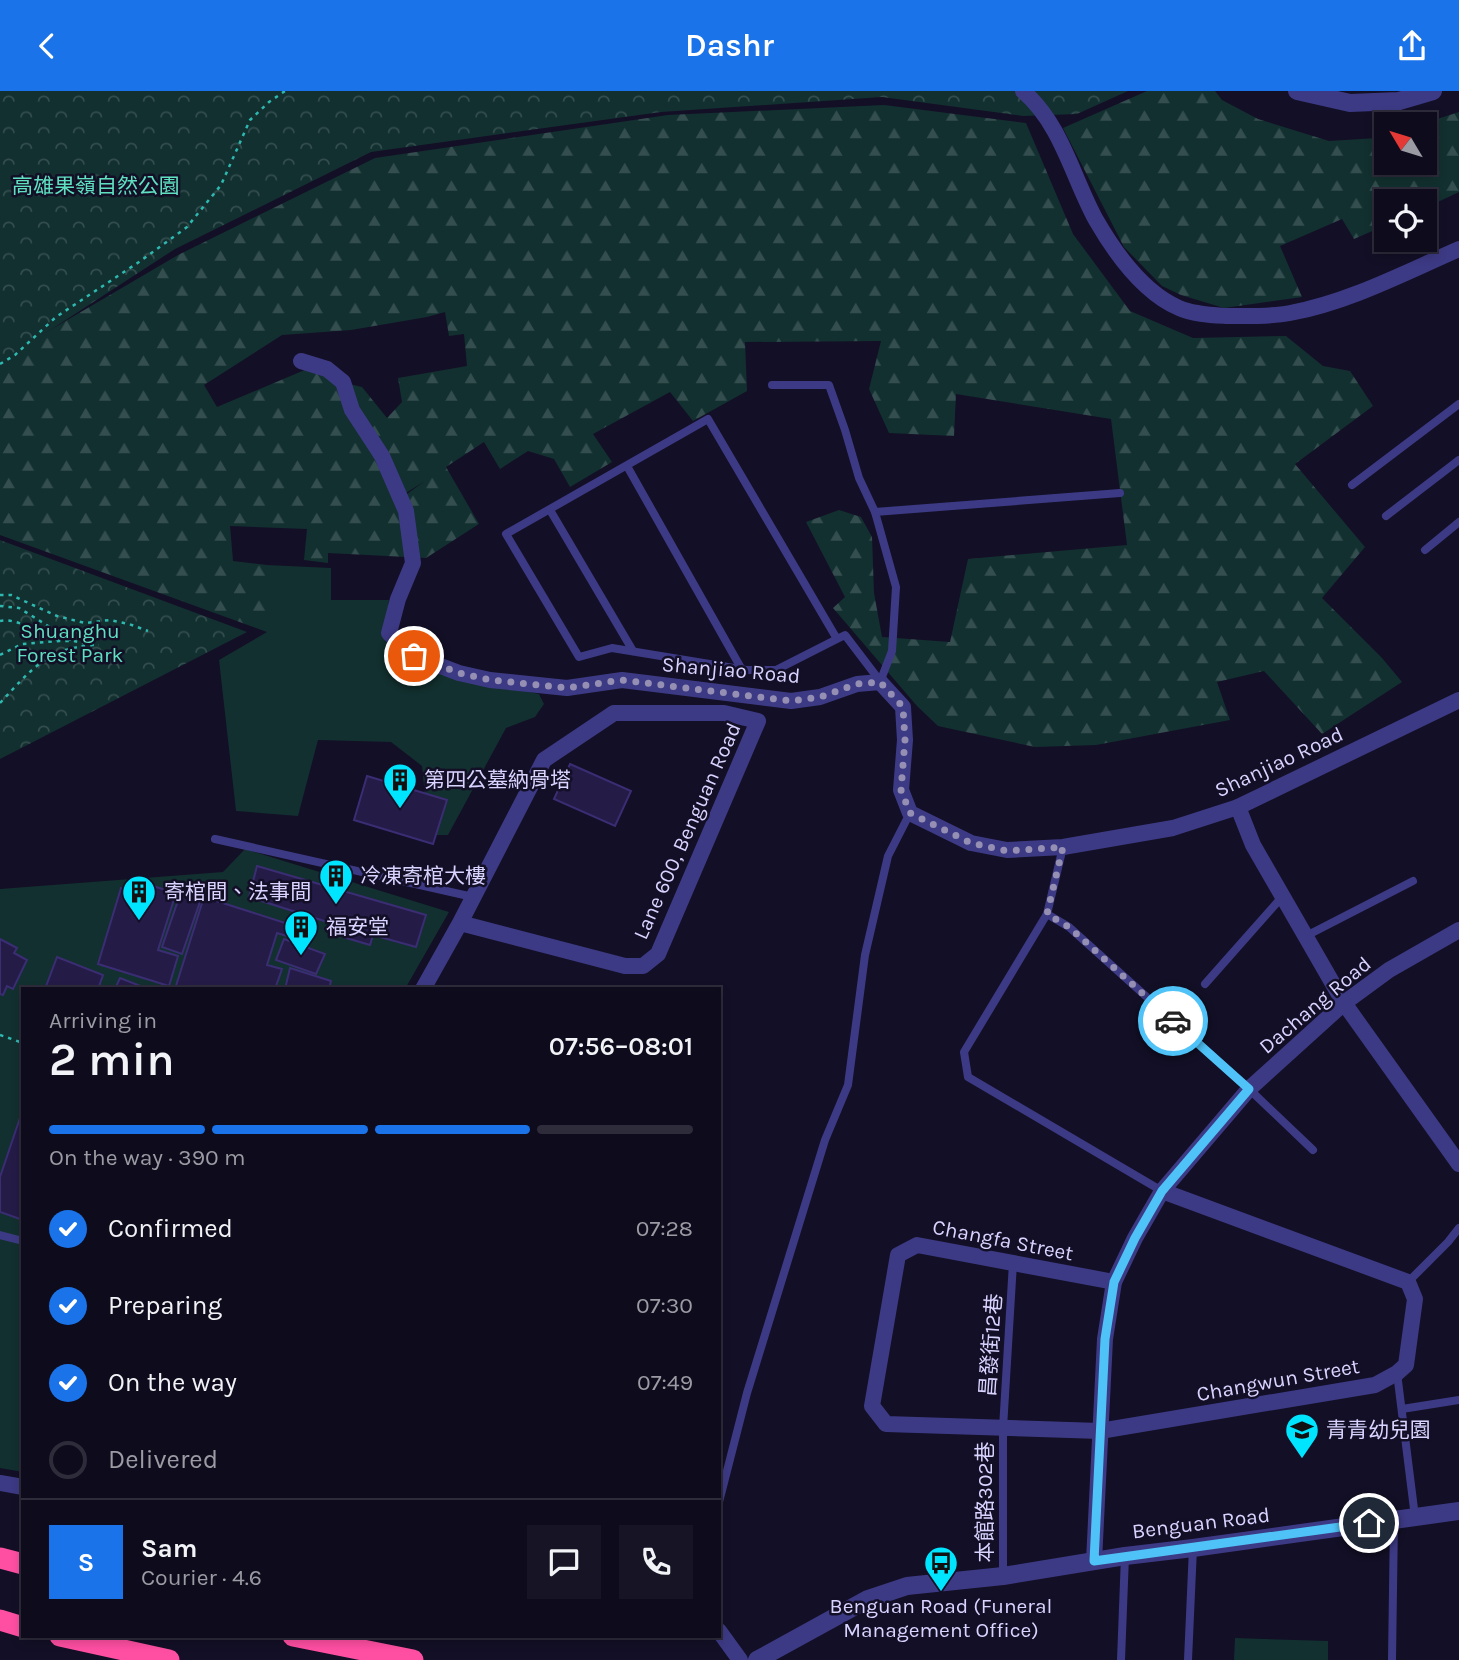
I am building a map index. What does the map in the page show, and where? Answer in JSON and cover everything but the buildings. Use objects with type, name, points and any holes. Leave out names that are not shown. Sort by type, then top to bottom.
[{"type":"highway","points":[[0,1557],[21,1563]]},
{"type":"highway","points":[[0,1620],[21,1626]]},
{"type":"highway","points":[[69,1638],[169,1660]]},
{"type":"highway","points":[[303,1638],[413,1660]]},
{"type":"street","points":[[1023,91],[1036,102],[1052,124],[1094,215],[1122,260],[1159,297],[1180,309],[1213,315],[1289,313],[1345,297],[1459,249]]},
{"type":"street","points":[[1297,91],[1350,103],[1399,101],[1433,91]]},
{"type":"street","name":"Shanjiao Road","points":[[301,361],[327,369],[343,382],[352,410],[382,456],[406,511],[413,563],[398,599],[389,633],[414,656],[459,673],[491,680],[567,688],[622,680],[791,701],[820,697],[857,684],[880,682]]},
{"type":"street","points":[[880,682],[903,707],[905,740],[901,790],[910,813]]},
{"type":"street","name":"Shanjiao Road","points":[[910,813],[971,843],[1007,851],[1063,847],[1173,828],[1238,807],[1459,700]]},
{"type":"street","name":"Lane 600, Benguan Road","points":[[424,987],[544,760],[614,713],[724,713],[758,721],[658,954],[643,966],[625,966],[460,923]]},
{"type":"street","points":[[1238,807],[1252,845],[1344,1003],[1459,1164]]},
{"type":"street","name":"Dachang Road","points":[[1094,1561],[1105,1339],[1114,1282],[1162,1191],[1249,1089],[1344,1003],[1389,969],[1459,930]]},
{"type":"street","points":[[1162,1191],[1408,1282],[1415,1299],[1406,1365],[1398,1373]]},
{"type":"street","name":"Changfa Street","points":[[1100,1431],[886,1424],[872,1406],[898,1255],[917,1245],[1114,1282]]},
{"type":"street","name":"Changwun Street","points":[[1100,1431],[1375,1385],[1398,1373]]},
{"type":"street","points":[[0,1483],[21,1487]]},
{"type":"street","name":"Benguan Road","points":[[757,1660],[868,1599],[907,1585],[1003,1576],[1125,1556],[1459,1511]]},
{"type":"street","points":[[721,1634],[740,1660]]},
{"type":"lane","points":[[772,384],[829,385],[859,478],[875,512],[896,587],[892,651],[880,682]]},
{"type":"lane","points":[[1352,485],[1459,404]]},
{"type":"lane","points":[[837,639],[708,419],[506,534],[579,657],[612,648],[741,669],[776,670],[845,635],[880,682]]},
{"type":"lane","points":[[1386,516],[1459,460]]},
{"type":"lane","points":[[627,465],[741,669]]},
{"type":"lane","points":[[875,512],[1120,493]]},
{"type":"lane","points":[[550,510],[633,651]]},
{"type":"lane","points":[[1425,550],[1459,522]]},
{"type":"lane","points":[[721,1492],[747,1393],[821,1153],[848,1085],[868,943],[888,856],[910,813]]},
{"type":"lane","points":[[215,839],[473,897]]},
{"type":"lane","points":[[1063,847],[1047,914],[964,1052],[968,1077],[1162,1191]]},
{"type":"lane","points":[[1306,936],[1413,881]]},
{"type":"lane","points":[[1205,985],[1282,897]]},
{"type":"lane","points":[[1047,914],[1069,927],[1313,1150]]},
{"type":"lane","points":[[1408,1282],[1459,1228]]},
{"type":"lane","points":[[0,1234],[21,1240]]},
{"type":"lane","points":[[1448,1242],[1459,1247]]},
{"type":"lane","name":"昌發街12巷","points":[[1003,1428],[1013,1263]]},
{"type":"lane","points":[[1398,1373],[1415,1517]]},
{"type":"lane","points":[[1402,1409],[1459,1400]]},
{"type":"lane","name":"本館路302巷","points":[[1003,1428],[1003,1576]]},
{"type":"lane","points":[[1392,1660],[1394,1520]]},
{"type":"lane","points":[[1188,1660],[1193,1548]]},
{"type":"lane","points":[[1121,1660],[1125,1556]]},
{"type":"path","points":[[0,364],[15,355],[56,317],[139,262],[187,226],[221,185],[250,120],[285,91]]},
{"type":"path","points":[[0,595],[10,595],[57,616],[85,624],[110,620],[148,631]]},
{"type":"path","points":[[0,606],[19,608],[74,641]]},
{"type":"path","points":[[0,621],[5,619],[26,626],[59,641]]},
{"type":"path","points":[[0,655],[22,644],[74,641],[92,645]]},
{"type":"path","points":[[0,703],[37,664],[52,655],[77,647],[99,645]]},
{"type":"path","points":[[0,1035],[21,1042]]},
{"type":"green space","name":"高雄果嶺自然公園","points":[[0,91],[1128,91],[1077,114],[1023,116],[882,97],[661,112],[371,152],[175,249],[21,349],[0,359]]},
{"type":"green space","points":[[1147,91],[1215,91],[1222,100],[1258,119],[1329,141],[1374,138],[1374,175],[1437,175],[1437,119],[1459,112],[1459,192],[1437,202],[1437,189],[1374,189],[1374,230],[1354,239],[1342,219],[1280,246],[1302,297],[1224,308],[1181,295],[1162,286],[1124,247],[1063,128]]},
{"type":"green space","points":[[884,105],[1026,123],[1073,234],[1130,311],[1193,338],[1286,336],[1323,366],[1350,371],[1373,406],[1295,464],[1365,547],[1322,598],[1402,682],[1322,734],[1264,671],[1217,682],[1230,720],[1096,745],[1035,747],[938,726],[917,706],[833,608],[845,597],[806,522],[839,510],[861,517],[872,537],[874,593],[882,637],[950,642],[968,559],[1127,545],[1111,419],[956,394],[954,436],[889,433],[869,389],[881,341],[745,342],[747,391],[693,421],[670,392],[593,434],[612,462],[570,487],[554,459],[528,451],[500,469],[484,442],[446,467],[479,524],[426,558],[328,553],[328,563],[304,560],[307,529],[230,526],[233,561],[267,565],[267,632],[0,535],[0,356],[28,343],[178,255],[375,158],[668,115]],"holes":[[[445,312],[449,336],[464,334],[467,366],[398,378],[402,402],[387,418],[362,387],[345,383],[401,496],[425,481],[400,499],[336,379],[307,369],[217,407],[204,385],[282,335],[351,330]]]},
{"type":"green space","name":"Shuanghu Forest Park","points":[[0,540],[247,632],[0,759]]},
{"type":"green space","points":[[267,565],[331,568],[331,600],[389,600],[384,638],[411,664],[455,678],[539,694],[544,704],[535,717],[506,728],[448,835],[429,835],[422,766],[391,742],[318,740],[298,816],[236,811],[219,660],[267,632]]},
{"type":"green space","points":[[245,849],[449,912],[406,987],[21,987],[21,1472],[0,1468],[0,889],[223,872]]},
{"type":"green space","points":[[1235,1638],[1328,1641],[1328,1660],[1234,1660]]},
{"type":"way so far","points":[[414,656],[459,673],[491,680],[567,688],[622,680],[791,701],[820,697],[857,684],[880,682],[903,707],[905,740],[901,790],[910,813],[971,843],[1007,851],[1063,847],[1047,914],[1069,927],[1173,1021]]},
{"type":"place","name":"第四公墓納骨塔","points":[[400,810]]},
{"type":"place","name":"冷凍寄棺大樓","points":[[336,906]]},
{"type":"place","name":"寄棺間、法事間","points":[[139,922]]},
{"type":"place","name":"福安堂","points":[[301,957]]},
{"type":"place","name":"青青幼兒園","points":[[1302,1460]]},
{"type":"place","name":"Benguan Road (Funeral Management Office)","points":[[941,1593]]},
{"type":"route","points":[[1173,1021],[1249,1089],[1162,1191],[1114,1282],[1105,1339],[1094,1561],[1369,1523]]}]
